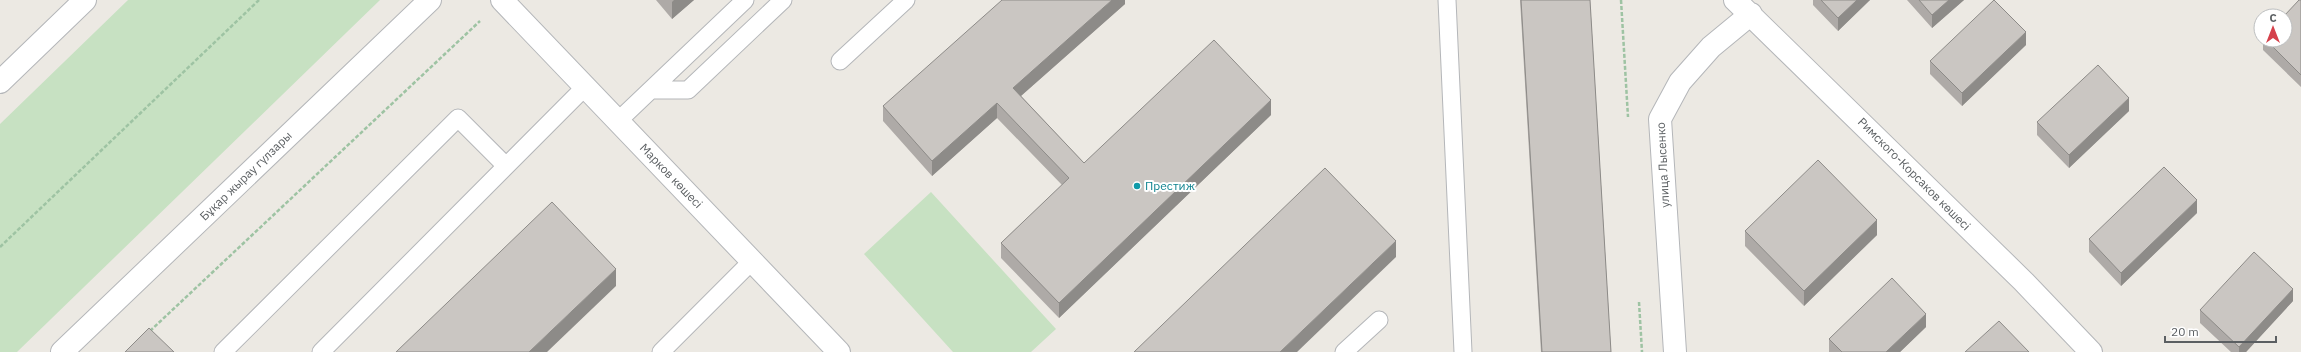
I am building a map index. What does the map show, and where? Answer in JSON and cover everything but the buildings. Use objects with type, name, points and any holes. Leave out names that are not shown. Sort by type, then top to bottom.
[{"type":"street","points":[[0,82],[85,0]]},
{"type":"street","name":"Бұқар жырау гүлзары","points":[[62,352],[430,0]]},
{"type":"street","name":"Марков көшесі","points":[[502,0],[586,86],[839,352]]},
{"type":"street","name":"улица Лысенко","points":[[1675,352],[1660,119],[1680,82],[1711,47],[1743,7]]},
{"type":"street","name":"Римского-Корсаков көшесі","points":[[1743,7],[2017,275],[2091,352]]},
{"type":"lane","points":[[618,121],[744,0]]},
{"type":"lane","points":[[651,90],[688,90],[783,0]]},
{"type":"lane","points":[[840,61],[906,0]]},
{"type":"lane","points":[[1447,0],[1463,352]]},
{"type":"lane","points":[[321,352],[586,86]]},
{"type":"lane","points":[[224,352],[458,118],[506,166]]},
{"type":"lane","points":[[661,352],[752,261]]},
{"type":"lane","points":[[1344,352],[1379,320]]},
{"type":"path","points":[[0,247],[259,0]]},
{"type":"path","points":[[146,334],[502,0]]},
{"type":"green space","points":[[128,0],[380,0],[17,352],[0,352],[0,124]]},
{"type":"green space","points":[[931,192],[1056,329],[1031,352],[953,352],[864,254]]},
{"type":"place","name":"Престиж","points":[[1137,186]]}]
